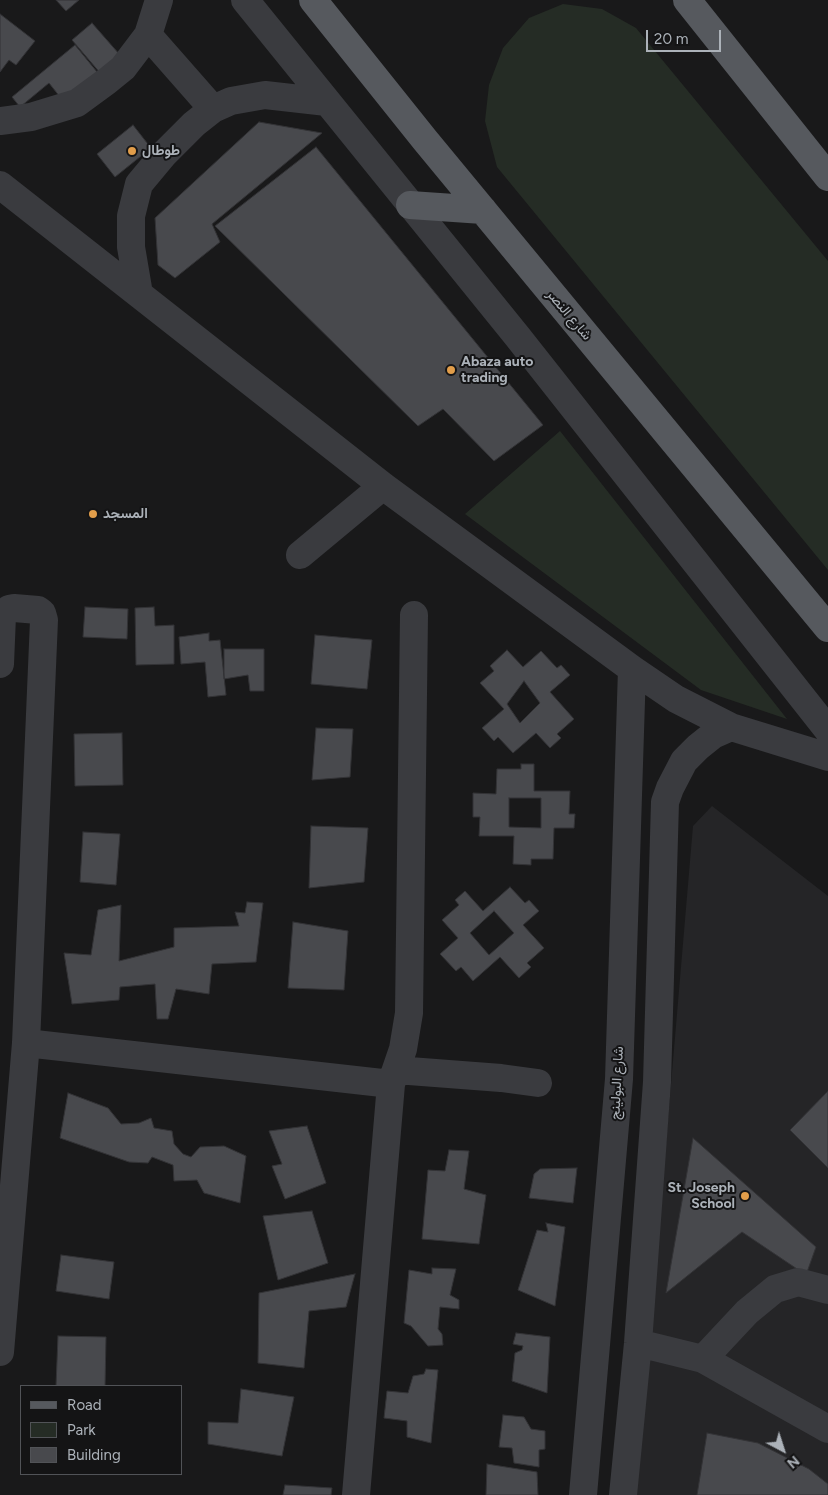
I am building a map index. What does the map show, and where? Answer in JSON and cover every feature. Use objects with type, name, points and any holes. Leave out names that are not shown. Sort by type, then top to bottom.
[{"type":"main road","name":"شارع النصر","points":[[313,0],[483,210],[828,628]]},
{"type":"main road","points":[[688,0],[828,177]]},
{"type":"main road","points":[[410,205],[483,210]]},
{"type":"street","points":[[0,121],[31,117],[77,103],[123,68],[148,36],[159,0]]},
{"type":"street","points":[[245,0],[517,336],[828,730]]},
{"type":"street","points":[[148,36],[212,109]]},
{"type":"street","points":[[139,294],[131,246],[131,216],[139,184],[164,154],[212,109],[231,101],[265,95],[327,102]]},
{"type":"street","points":[[0,185],[382,486],[632,669],[676,699],[731,727],[828,757]]},
{"type":"street","points":[[300,555],[382,486]]},
{"type":"street","points":[[0,664],[2,616],[4,612],[14,608],[38,610],[42,613],[44,620],[26,1043],[0,1352]]},
{"type":"street","points":[[356,1495],[394,1077],[403,1049],[408,1013],[414,615]]},
{"type":"street","name":"شارع البولينج","points":[[583,1495],[619,1079],[632,669]]},
{"type":"street","points":[[623,1495],[638,1343],[657,1082],[665,802],[673,781],[684,761],[713,735],[731,727]]},
{"type":"street","points":[[26,1043],[394,1077],[501,1078],[538,1083]]},
{"type":"street","points":[[703,1359],[747,1312],[775,1289],[798,1282],[828,1290]]},
{"type":"street","points":[[638,1343],[703,1359],[828,1428]]},
{"type":"shaded area","name":"St. Joseph School","points":[[712,806],[828,896],[828,1495],[636,1495],[693,826]]},
{"type":"green space","points":[[563,4],[602,9],[636,28],[828,261],[828,570],[497,167],[485,121],[489,85],[503,48],[529,18]]},
{"type":"green space","points":[[560,431],[787,719],[701,690],[465,514]]},
{"type":"building","points":[[56,0],[79,0],[66,11]]},
{"type":"building","points":[[0,14],[35,41],[16,65],[9,60],[0,72]]},
{"type":"building","points":[[92,23],[127,63],[107,81],[72,40]]},
{"type":"building","points":[[75,45],[102,78],[64,102],[49,83],[20,107],[12,97]]},
{"type":"building","points":[[259,122],[322,133],[212,224],[220,242],[175,278],[158,265],[155,218]]},
{"type":"building","points":[[133,125],[151,148],[115,177],[97,154]]},
{"type":"building","points":[[316,147],[543,425],[494,461],[443,409],[418,426],[215,226]]},
{"type":"building","points":[[85,607],[128,609],[127,639],[83,637]]},
{"type":"building","points":[[154,607],[155,626],[174,625],[174,664],[136,665],[135,608]]},
{"type":"building","points":[[209,633],[209,641],[220,640],[226,695],[208,697],[205,662],[181,664],[179,637]]},
{"type":"building","points":[[315,635],[372,640],[367,689],[311,684]]},
{"type":"building","points":[[224,649],[264,649],[264,691],[250,691],[248,675],[224,679]]},
{"type":"building","points":[[507,650],[523,667],[541,651],[557,668],[561,665],[570,675],[550,692],[574,719],[557,734],[561,738],[550,748],[536,733],[513,753],[498,737],[494,741],[482,728],[504,709],[480,683],[494,671],[490,666]],"holes":[[[524,681],[540,703],[520,723],[507,704]]]},
{"type":"building","points":[[316,728],[353,729],[350,777],[312,780]]},
{"type":"building","points":[[122,733],[123,785],[75,786],[74,734]]},
{"type":"building","points":[[521,764],[534,764],[534,791],[570,791],[569,814],[575,814],[574,828],[554,828],[553,859],[531,859],[531,865],[513,864],[514,836],[479,836],[480,817],[473,817],[473,793],[496,794],[497,769],[521,769]],"holes":[[[509,798],[541,798],[541,828],[509,827]]]},
{"type":"building","points":[[311,826],[368,828],[364,882],[309,888]]},
{"type":"building","points":[[83,832],[120,834],[116,885],[80,882]]},
{"type":"building","points":[[510,887],[525,903],[529,900],[539,911],[523,925],[544,948],[527,963],[531,967],[519,978],[500,957],[473,981],[461,967],[456,971],[440,954],[458,938],[442,920],[459,905],[455,900],[465,891],[483,911]],"holes":[[[494,911],[514,933],[489,955],[470,933]]]},
{"type":"building","points":[[247,902],[263,903],[256,962],[212,964],[209,994],[176,989],[168,1019],[157,1019],[155,984],[120,987],[119,1000],[72,1004],[64,953],[91,955],[98,910],[121,905],[119,961],[174,947],[174,928],[239,926],[235,912],[245,913]]},
{"type":"building","points":[[293,922],[348,931],[344,990],[288,988]]},
{"type":"building","points":[[828,1091],[828,1168],[790,1130]]},
{"type":"building","points":[[68,1093],[108,1108],[121,1124],[139,1123],[151,1118],[154,1128],[172,1131],[174,1144],[183,1154],[191,1157],[200,1147],[224,1146],[246,1156],[240,1203],[204,1193],[197,1180],[174,1181],[173,1165],[152,1157],[148,1163],[129,1162],[60,1138]]},
{"type":"building","points":[[307,1126],[326,1183],[285,1199],[272,1166],[282,1164],[269,1131]]},
{"type":"building","points":[[693,1138],[816,1247],[806,1275],[742,1232],[666,1293]]},
{"type":"building","points":[[449,1150],[469,1151],[464,1189],[486,1195],[479,1244],[422,1239],[428,1170],[445,1171]]},
{"type":"building","points":[[577,1168],[573,1203],[529,1198],[534,1174],[540,1169]]},
{"type":"building","points":[[312,1211],[328,1263],[278,1280],[263,1216]]},
{"type":"building","points":[[546,1223],[565,1227],[555,1306],[518,1290],[537,1230],[548,1232]]},
{"type":"building","points":[[61,1255],[114,1262],[109,1299],[56,1291]]},
{"type":"building","points":[[432,1268],[456,1269],[450,1295],[459,1300],[459,1309],[440,1307],[438,1329],[442,1334],[443,1345],[428,1346],[411,1326],[404,1323],[409,1270],[432,1274]]},
{"type":"building","points":[[355,1274],[346,1307],[309,1311],[304,1368],[258,1363],[259,1293]]},
{"type":"building","points":[[516,1333],[550,1337],[547,1393],[512,1381],[515,1353],[522,1350],[523,1346],[513,1344]]},
{"type":"building","points":[[58,1336],[106,1337],[105,1385],[56,1385]]},
{"type":"building","points":[[426,1369],[438,1370],[431,1443],[407,1437],[407,1421],[384,1418],[387,1391],[408,1393],[413,1376],[424,1374]]},
{"type":"building","points":[[241,1389],[294,1397],[282,1456],[208,1444],[208,1422],[238,1423]]},
{"type":"building","points":[[503,1415],[524,1417],[531,1429],[545,1431],[545,1449],[539,1450],[539,1467],[514,1463],[512,1448],[499,1447]]},
{"type":"building","points":[[707,1433],[758,1443],[809,1469],[828,1484],[828,1495],[697,1495]]},
{"type":"building","points":[[487,1464],[537,1472],[538,1495],[486,1495]]},
{"type":"building","points":[[285,1485],[332,1488],[331,1495],[283,1495]]},
{"type":"place","name":"طوطال","points":[[132,151]]},
{"type":"place","name":"Abaza auto trading","points":[[451,370]]},
{"type":"place","name":"المسجد","points":[[93,514]]},
{"type":"place","name":"St. Joseph School","points":[[745,1196]]}]
